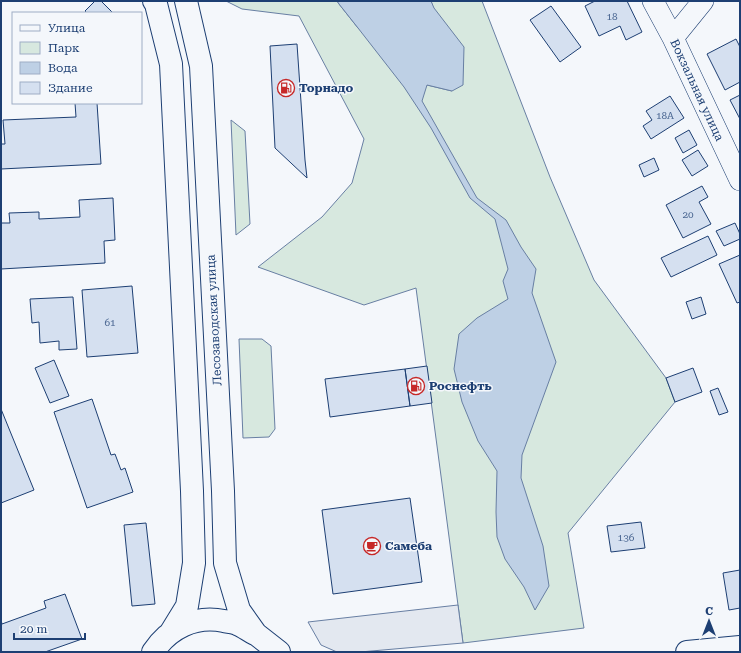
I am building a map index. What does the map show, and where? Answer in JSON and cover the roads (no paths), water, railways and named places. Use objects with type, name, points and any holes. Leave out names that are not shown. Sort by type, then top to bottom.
[{"type":"main road","points":[[154,1],[156,4],[170,64],[192,491],[194,563],[187,606],[172,632]]},
{"type":"main road","name":"Лесозаводская улица","points":[[186,1],[201,66],[223,491],[225,563],[240,610],[256,634]]},
{"type":"main road","points":[[153,652],[160,642],[172,632],[192,622],[213,619],[236,623],[256,634],[279,652]]},
{"type":"main road","points":[[256,634],[270,652]]},
{"type":"main road","points":[[687,652],[740,647]]},
{"type":"street","name":"Вокзальная улица","points":[[653,1],[673,38],[740,180]]},
{"type":"street","points":[[673,38],[703,1]]},
{"type":"water","points":[[337,1],[431,1],[434,8],[464,47],[463,85],[452,91],[427,85],[422,101],[477,198],[506,220],[521,247],[536,269],[532,293],[556,362],[522,455],[521,478],[543,546],[549,586],[535,610],[524,587],[505,559],[497,537],[497,471],[478,441],[462,402],[454,369],[459,334],[477,318],[508,299],[503,281],[508,269],[495,219],[470,198],[431,128],[404,87]]},
{"type":"place","name":"Торнадо","points":[[286,88]]},
{"type":"place","name":"Роснефть","points":[[416,386]]},
{"type":"place","name":"Самеба","points":[[372,546]]}]
